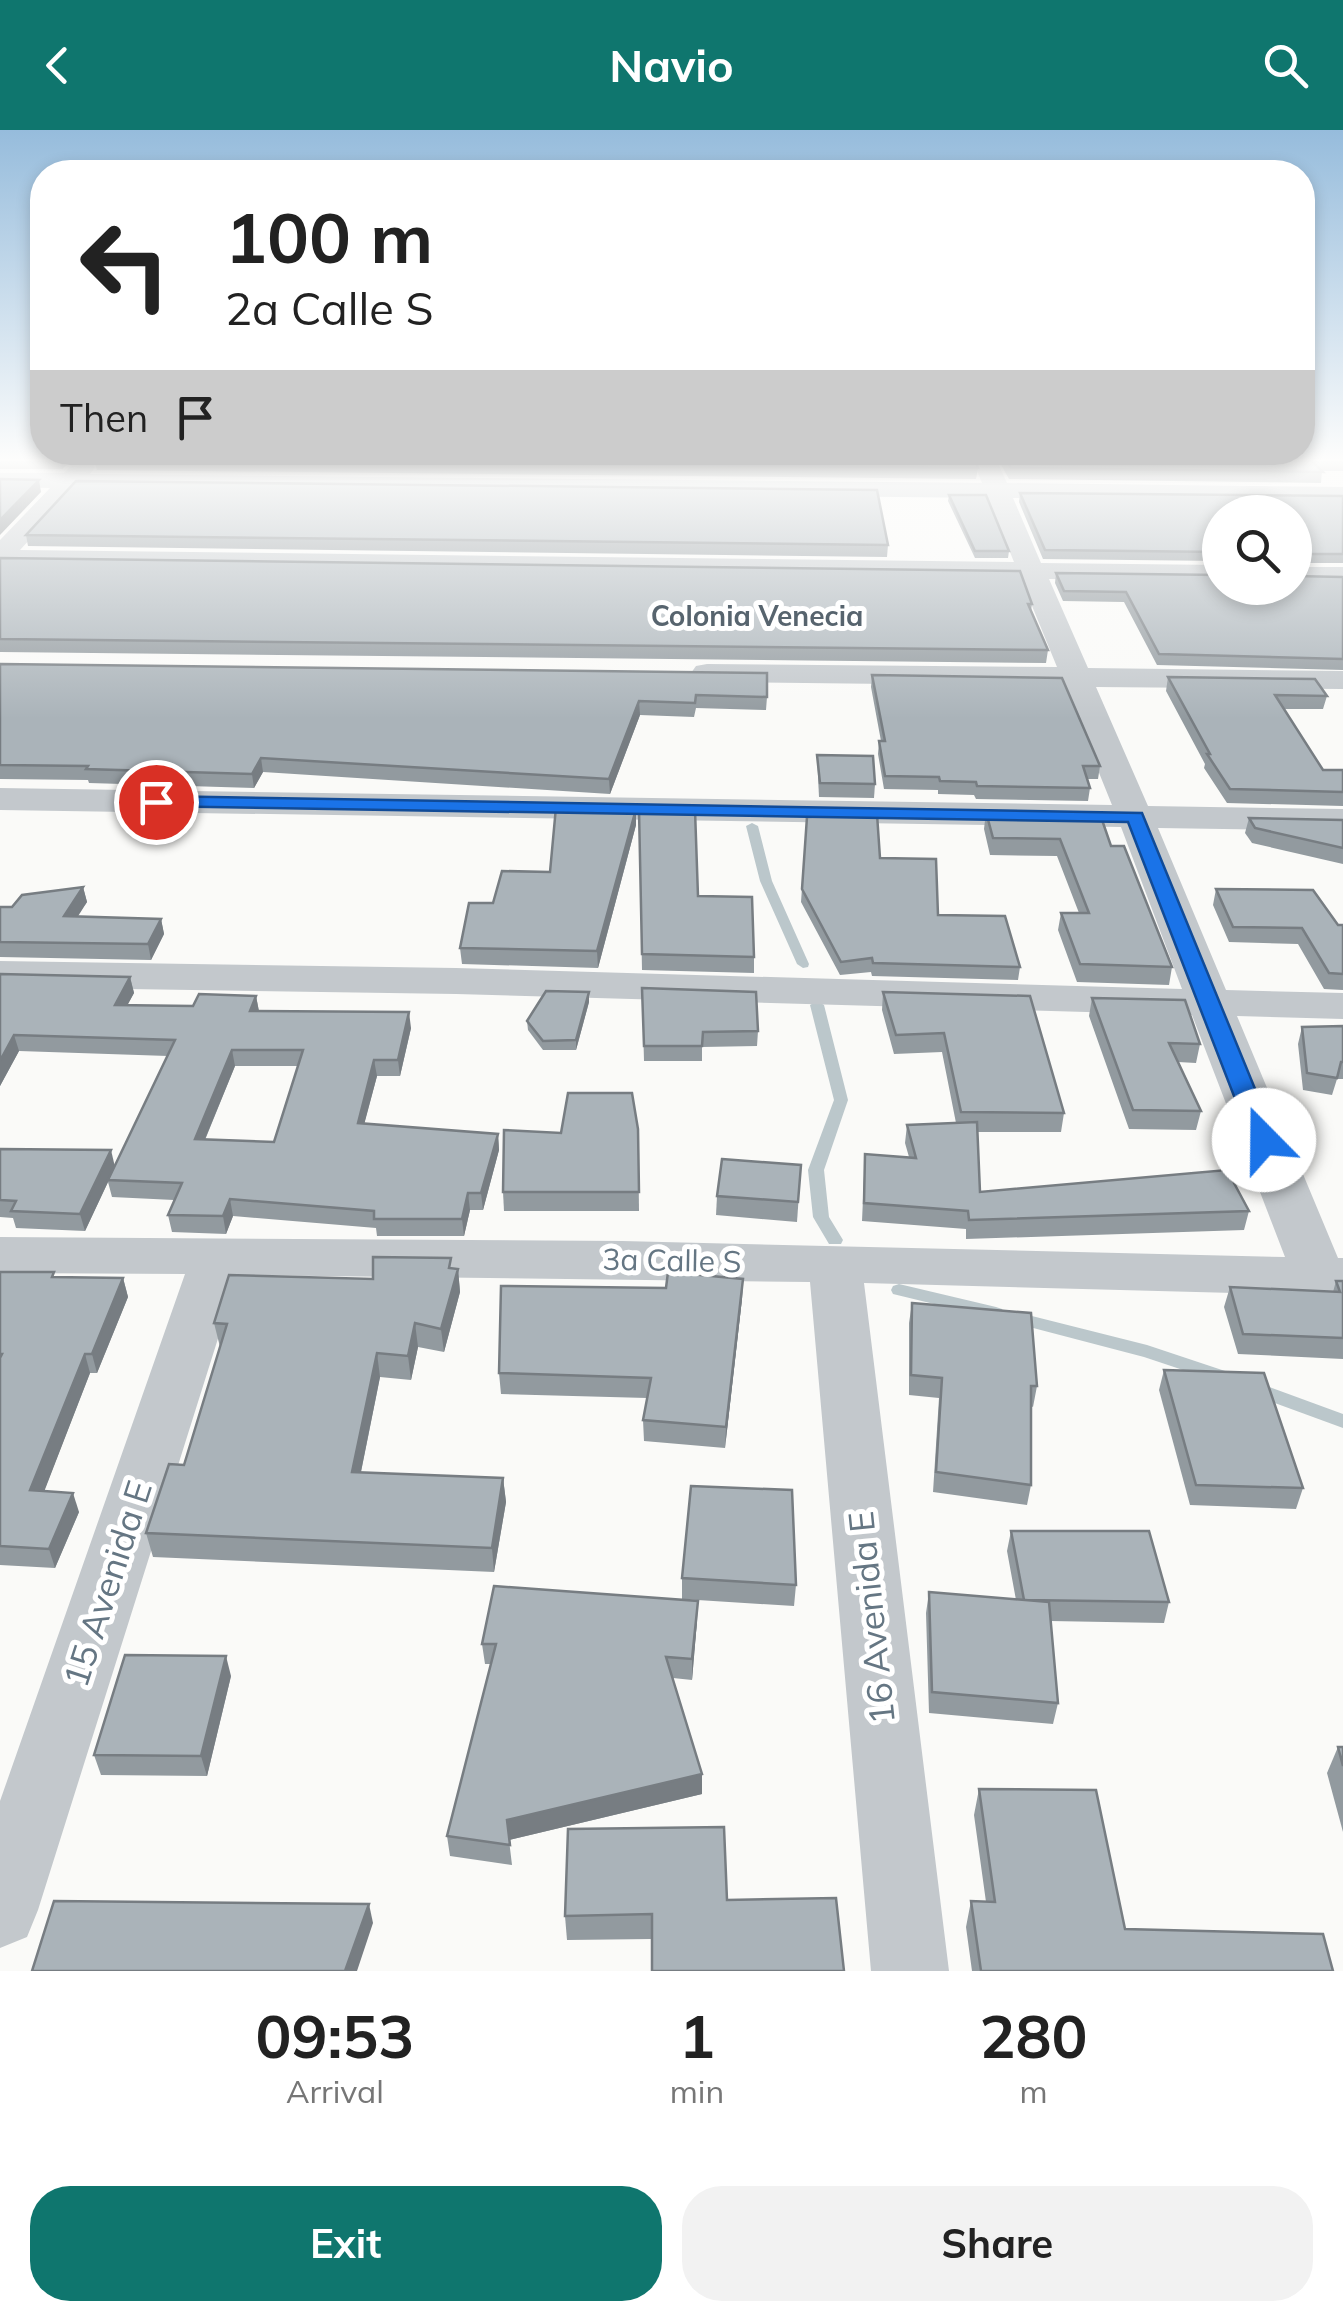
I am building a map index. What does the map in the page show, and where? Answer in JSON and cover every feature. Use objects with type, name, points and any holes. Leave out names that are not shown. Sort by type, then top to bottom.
[{"type":"street","points":[[1019,547],[1135,817],[1208,1005],[1331,1277]]},
{"type":"street","points":[[0,557],[1202,573]]},
{"type":"street","points":[[1312,575],[1343,576]]},
{"type":"street","points":[[678,672],[1343,680]]},
{"type":"street","points":[[0,799],[1343,820]]},
{"type":"street","points":[[0,974],[1343,1006]]},
{"type":"street","name":"3a Calle S","points":[[0,1255],[622,1259],[1331,1277]]},
{"type":"street","name":"15 Avenida E","points":[[0,1910],[216,1259]]},
{"type":"street","name":"16 Avenida E","points":[[835,1266],[910,1971]]},
{"type":"building","points":[[973,547],[1007,547],[1009,551],[975,551]]},
{"type":"building","points":[[1044,547],[1202,547],[1202,552],[1045,550]]},
{"type":"building","points":[[1312,547],[1343,547],[1343,554],[1312,554]]},
{"type":"building","points":[[0,558],[1020,571],[1032,604],[1028,604],[1048,650],[0,639]]},
{"type":"building","points":[[1056,573],[1202,575],[1202,605],[1312,605],[1312,576],[1343,577],[1343,659],[1159,654],[1126,592],[1064,591]]},
{"type":"building","points":[[0,664],[767,673],[767,697],[696,695],[695,703],[639,701],[609,779],[261,758],[252,774],[86,769],[88,766],[0,765]]},
{"type":"building","points":[[872,675],[1062,678],[1100,766],[1083,766],[1090,788],[977,786],[976,782],[940,781],[939,777],[885,776],[879,741],[885,741]]},
{"type":"building","points":[[1168,677],[1315,679],[1327,696],[1275,695],[1323,770],[1343,770],[1343,792],[1230,789],[1207,754]]},
{"type":"building","points":[[817,755],[873,756],[875,784],[820,783]]},
{"type":"building","points":[[556,807],[636,809],[597,951],[460,948],[469,903],[493,903],[502,871],[550,872]]},
{"type":"building","points":[[639,810],[695,810],[698,896],[752,897],[754,957],[642,954]]},
{"type":"building","points":[[986,812],[1100,814],[1111,846],[1124,846],[1172,967],[1080,964],[1061,913],[1089,913],[1060,839],[993,838]]},
{"type":"building","points":[[877,814],[880,858],[936,859],[938,915],[1005,916],[1020,967],[873,963],[872,958],[841,962],[802,889],[807,817]]},
{"type":"building","points":[[1249,818],[1343,820],[1343,848],[1255,828]]},
{"type":"building","points":[[83,887],[64,916],[161,919],[148,944],[0,942],[0,907],[12,907],[22,895]]},
{"type":"building","points":[[1216,889],[1313,890],[1338,925],[1343,925],[1343,974],[1329,973],[1302,928],[1233,927]]},
{"type":"building","points":[[0,974],[130,977],[115,1005],[193,1006],[199,994],[256,996],[250,1011],[409,1012],[398,1060],[374,1060],[358,1123],[498,1134],[481,1193],[468,1193],[462,1219],[374,1219],[374,1211],[230,1199],[223,1216],[168,1215],[182,1183],[108,1180],[175,1040],[14,1035],[0,1061]],"holes":[[[232,1050],[303,1050],[274,1142],[195,1139]]]},
{"type":"building","points":[[642,988],[756,992],[758,1031],[703,1032],[702,1046],[644,1046]]},
{"type":"building","points":[[546,991],[589,992],[576,1040],[543,1041],[527,1021]]},
{"type":"building","points":[[883,992],[1030,996],[1064,1113],[961,1112],[944,1033],[896,1035]]},
{"type":"building","points":[[1092,998],[1185,1000],[1200,1044],[1169,1043],[1201,1111],[1133,1110]]},
{"type":"building","points":[[1343,1026],[1343,1062],[1337,1078],[1307,1073],[1302,1027]]},
{"type":"building","points":[[568,1093],[632,1093],[638,1129],[639,1192],[503,1192],[504,1130],[561,1133]]},
{"type":"building","points":[[977,1122],[980,1192],[1227,1170],[1249,1211],[969,1220],[968,1211],[864,1203],[865,1154],[916,1158],[907,1125]]},
{"type":"building","points":[[0,1149],[111,1150],[80,1214],[11,1211],[16,1201],[0,1200]]},
{"type":"building","points":[[722,1159],[801,1165],[798,1202],[717,1196]]},
{"type":"building","points":[[373,1257],[451,1258],[449,1268],[458,1269],[441,1329],[415,1323],[408,1356],[377,1353],[352,1472],[503,1478],[492,1548],[146,1533],[169,1464],[184,1465],[227,1324],[214,1323],[229,1275],[373,1279]]},
{"type":"building","points":[[0,1272],[123,1278],[92,1354],[85,1354],[30,1490],[73,1493],[49,1549],[0,1546]]},
{"type":"building","points":[[668,1272],[743,1279],[726,1427],[643,1420],[651,1378],[499,1373],[501,1286],[666,1288]]},
{"type":"building","points":[[1336,1281],[1343,1281],[1343,1338],[1243,1334],[1230,1287],[1340,1292]]},
{"type":"building","points":[[912,1303],[1031,1313],[1037,1386],[1031,1386],[1031,1485],[936,1472],[942,1378],[911,1375]]},
{"type":"building","points":[[1164,1370],[1264,1373],[1303,1488],[1196,1485]]},
{"type":"building","points":[[691,1486],[792,1490],[796,1585],[682,1578]]},
{"type":"building","points":[[1011,1531],[1149,1531],[1169,1602],[1024,1600]]},
{"type":"building","points":[[494,1586],[698,1601],[692,1659],[666,1657],[702,1774],[507,1820],[510,1845],[447,1836],[496,1644],[482,1644]]},
{"type":"building","points":[[929,1592],[1049,1602],[1058,1703],[932,1692]]},
{"type":"building","points":[[125,1655],[226,1656],[201,1756],[94,1755]]},
{"type":"building","points":[[979,1789],[1096,1790],[1125,1929],[1323,1934],[1333,1971],[981,1971],[971,1901],[995,1902]]},
{"type":"building","points":[[724,1827],[727,1900],[836,1898],[844,1971],[652,1971],[652,1914],[565,1916],[568,1829]]},
{"type":"building","points":[[54,1901],[369,1904],[345,1971],[32,1971]]},
{"type":"waterway","points":[[752,826],[766,881],[803,964]]},
{"type":"waterway","points":[[817,1005],[841,1100],[816,1170],[821,1217],[835,1240]]},
{"type":"waterway","points":[[899,1290],[996,1313]]},
{"type":"waterway","points":[[1016,1318],[1147,1351],[1222,1377]]},
{"type":"waterway","points":[[1256,1389],[1343,1421]]},
{"type":"district","name":"Colonia Venecia","points":[[757,616]]},
{"type":"route","points":[[156,802],[1135,817],[1264,1140]]}]
